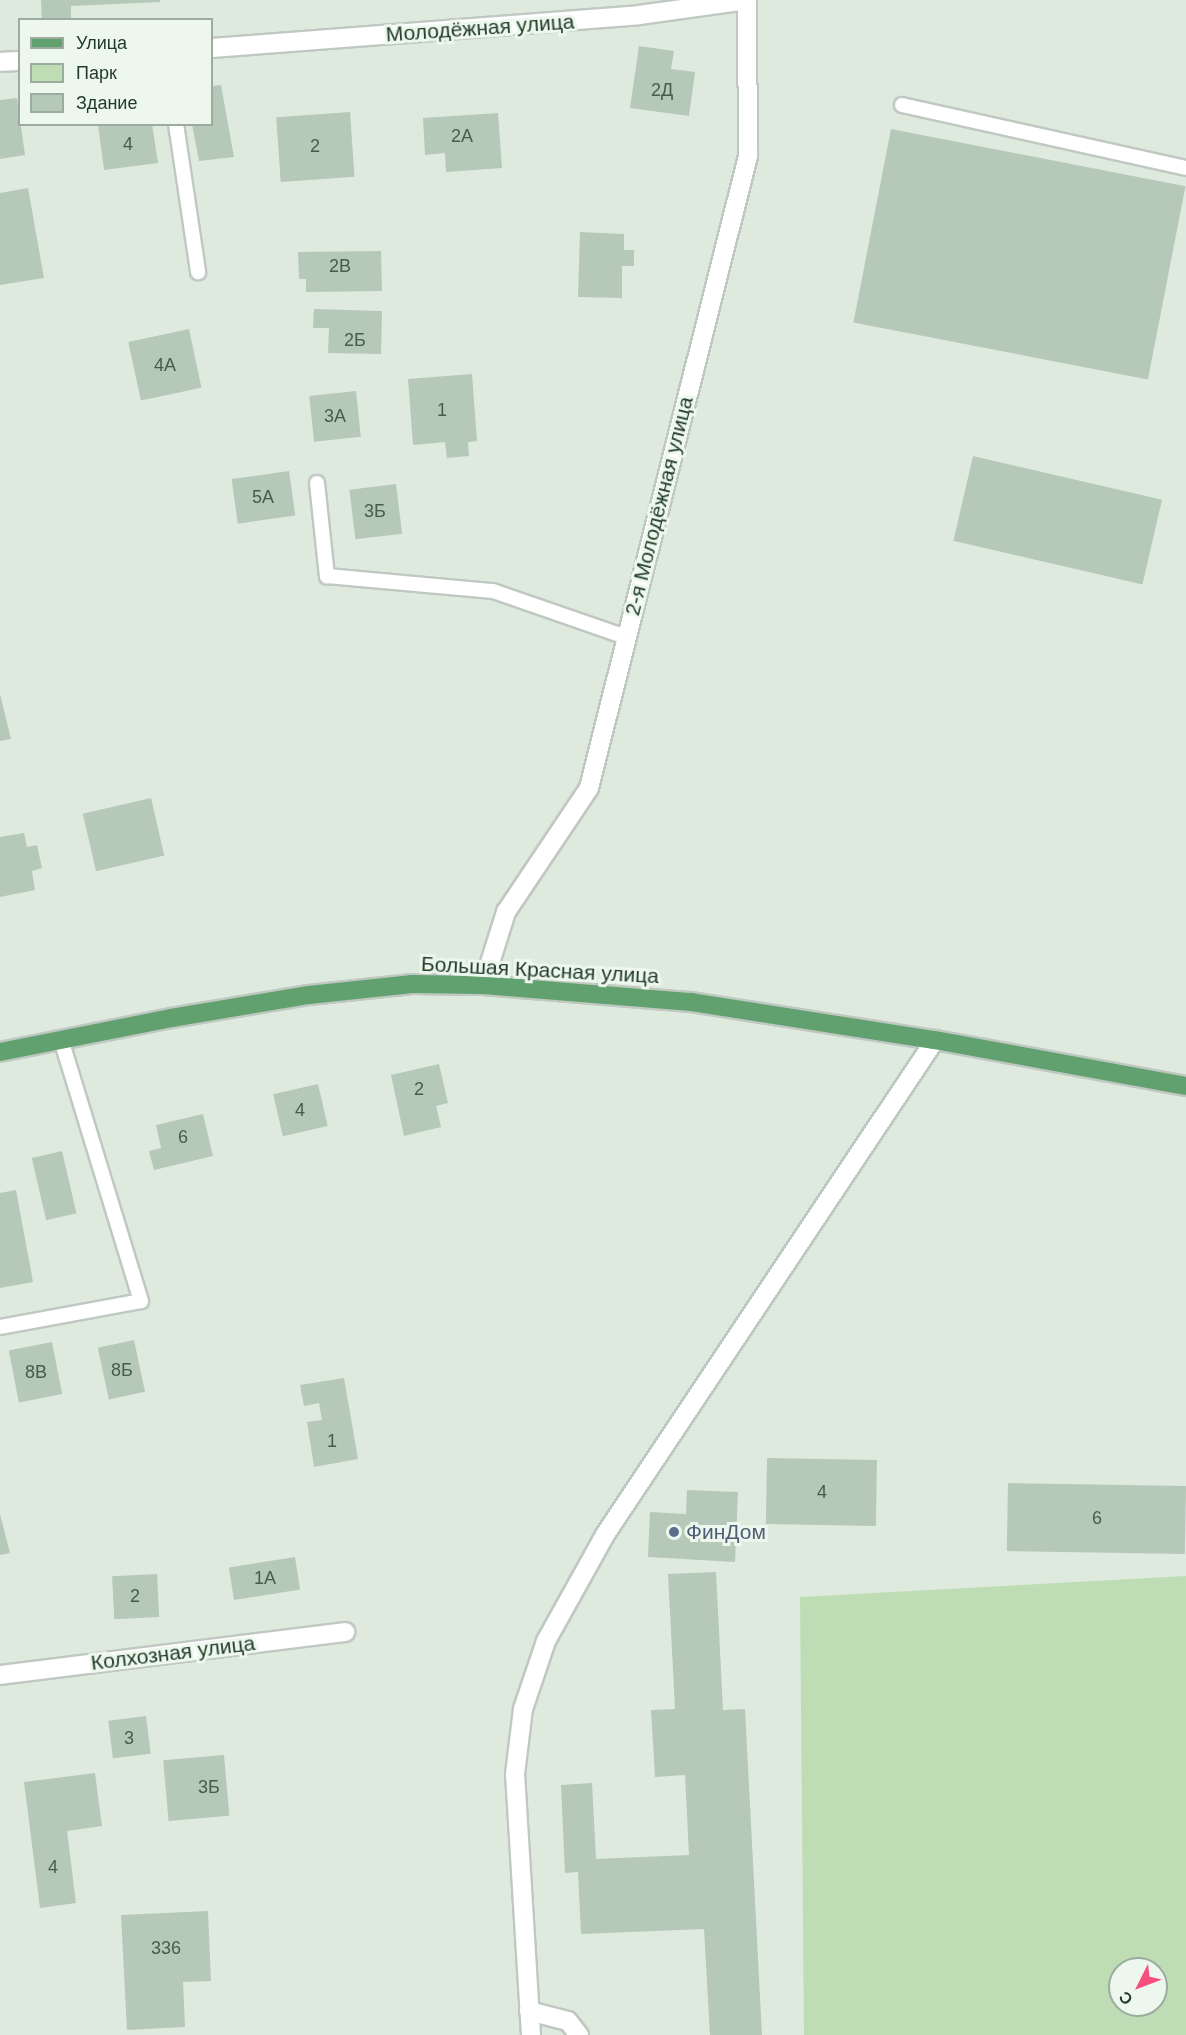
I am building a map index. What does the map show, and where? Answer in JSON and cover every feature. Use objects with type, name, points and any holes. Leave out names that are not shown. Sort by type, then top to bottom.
[{"type":"main road","name":"Большая Красная улица","points":[[1,1049],[309,995],[412,984],[483,985],[691,1002],[935,1040],[1182,1089]]},
{"type":"street","name":"Молодёжная улица","points":[[213,48],[639,15],[747,0]]},
{"type":"street","name":"2-я Молодёжная улица","points":[[483,985],[506,912],[589,788],[748,156],[747,0]]},
{"type":"street","points":[[0,63],[18,61]]},
{"type":"street","points":[[531,2035],[515,1774],[523,1709],[546,1641],[605,1535],[935,1040]]},
{"type":"street","name":"Колхозная улица","points":[[0,1675],[345,1632]]},
{"type":"street","points":[[529,2011],[568,2020],[579,2035]]},
{"type":"lane","points":[[902,105],[1186,168]]},
{"type":"lane","points":[[176,126],[198,272]]},
{"type":"lane","points":[[317,483],[327,576],[493,591],[626,637]]},
{"type":"lane","points":[[0,1327],[141,1301],[61,1039]]},
{"type":"green space","points":[[1186,1576],[1186,2035],[804,2035],[800,1597]]},
{"type":"building","points":[[41,0],[160,0],[160,2],[71,6],[71,18],[42,18]]},
{"type":"building","points":[[639,46],[674,51],[671,69],[695,72],[689,116],[630,108]]},
{"type":"building","points":[[221,85],[234,157],[199,161],[192,126],[213,126],[213,86]]},
{"type":"building","points":[[17,98],[18,126],[21,126],[25,155],[0,159],[0,100]]},
{"type":"building","points":[[350,112],[355,177],[281,182],[276,117]]},
{"type":"building","points":[[498,113],[502,168],[446,172],[445,153],[425,155],[423,118]]},
{"type":"building","points":[[98,126],[152,126],[158,163],[104,170]]},
{"type":"building","points":[[891,129],[1185,186],[1148,380],[853,322]]},
{"type":"building","points":[[28,188],[44,278],[0,285],[0,193]]},
{"type":"building","points":[[580,232],[624,234],[624,250],[634,250],[634,266],[622,266],[622,298],[578,297]]},
{"type":"building","points":[[381,251],[382,291],[306,292],[306,279],[299,279],[298,252]]},
{"type":"building","points":[[314,309],[382,311],[381,354],[328,353],[329,328],[313,328]]},
{"type":"building","points":[[189,329],[201,388],[141,401],[128,342]]},
{"type":"building","points":[[472,374],[477,441],[468,442],[469,456],[447,458],[445,442],[413,445],[408,379]]},
{"type":"building","points":[[356,391],[361,437],[314,442],[309,396]]},
{"type":"building","points":[[973,456],[1162,500],[1142,584],[953,541]]},
{"type":"building","points":[[289,471],[295,516],[238,524],[232,479]]},
{"type":"building","points":[[396,484],[402,534],[355,539],[349,490]]},
{"type":"building","points":[[0,694],[11,739],[0,741]]},
{"type":"building","points":[[151,798],[164,855],[96,871],[83,814]]},
{"type":"building","points":[[24,833],[27,847],[37,845],[42,868],[32,871],[35,890],[0,897],[0,837]]},
{"type":"building","points":[[439,1064],[448,1103],[436,1106],[441,1127],[404,1136],[391,1075]]},
{"type":"building","points":[[318,1084],[328,1126],[283,1136],[273,1094]]},
{"type":"building","points":[[203,1114],[213,1156],[154,1170],[149,1151],[161,1148],[156,1125]]},
{"type":"building","points":[[62,1151],[76,1213],[46,1220],[32,1158]]},
{"type":"building","points":[[16,1190],[33,1282],[0,1288],[0,1193]]},
{"type":"building","points":[[134,1340],[145,1392],[109,1400],[98,1348]]},
{"type":"building","points":[[52,1342],[62,1394],[19,1402],[9,1350]]},
{"type":"building","points":[[344,1378],[358,1459],[314,1467],[307,1422],[322,1420],[319,1403],[304,1406],[300,1385]]},
{"type":"building","points":[[767,1458],[877,1460],[876,1526],[766,1524]]},
{"type":"building","points":[[1008,1483],[1186,1486],[1185,1554],[1007,1551]]},
{"type":"building","points":[[687,1490],[738,1492],[735,1562],[648,1557],[650,1512],[686,1514]]},
{"type":"building","points":[[0,1514],[10,1553],[0,1555]]},
{"type":"building","points":[[295,1557],[300,1590],[234,1600],[229,1567]]},
{"type":"building","points":[[716,1572],[723,1710],[745,1709],[762,2035],[710,2035],[704,1929],[581,1934],[578,1872],[565,1873],[561,1785],[592,1783],[596,1859],[689,1855],[685,1775],[655,1777],[651,1710],[675,1709],[668,1574]]},
{"type":"building","points":[[157,1574],[159,1617],[114,1619],[112,1576]]},
{"type":"building","points":[[146,1716],[151,1754],[113,1758],[108,1721]]},
{"type":"building","points":[[224,1755],[229,1816],[169,1821],[163,1760]]},
{"type":"building","points":[[95,1773],[102,1826],[67,1831],[76,1903],[40,1908],[24,1782]]},
{"type":"building","points":[[208,1911],[211,1981],[183,1982],[185,2027],[127,2030],[121,1915]]},
{"type":"place","name":"ФинДом","points":[[674,1532]]}]
